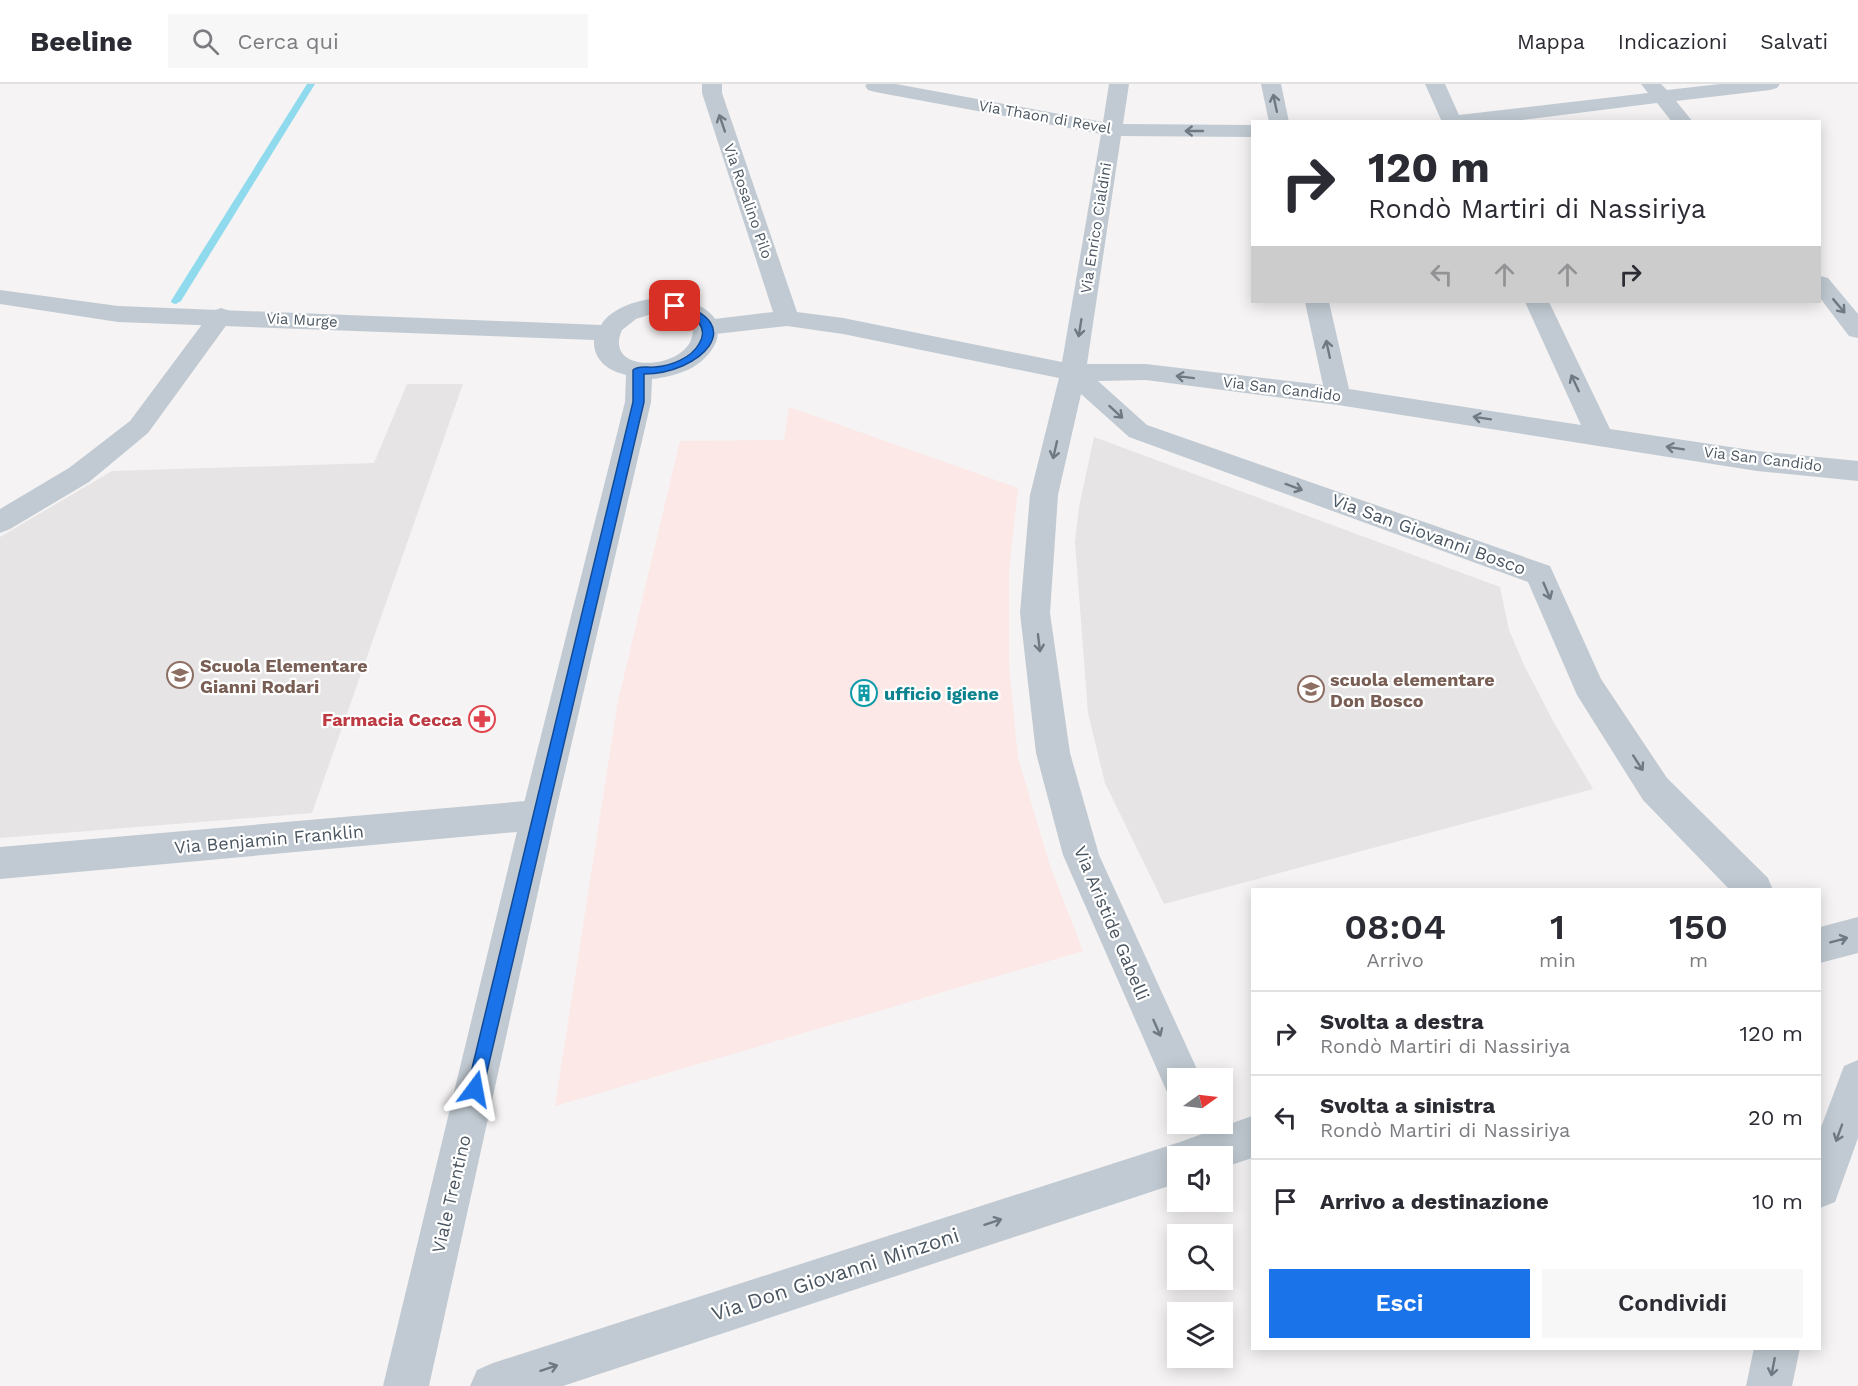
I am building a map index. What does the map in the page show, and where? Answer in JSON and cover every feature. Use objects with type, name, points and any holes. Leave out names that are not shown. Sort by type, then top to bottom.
[{"type":"street","name":"Via Rosalino Pilo","points":[[712,84],[712,93],[787,318]]},
{"type":"street","name":"Via Enrico Cialdini","points":[[1073,373],[1119,84]]},
{"type":"street","points":[[1271,84],[1279,120]]},
{"type":"street","points":[[1435,84],[1451,120]]},
{"type":"street","points":[[1465,120],[1656,90],[1770,84]]},
{"type":"street","name":"Via Thaon di Revel","points":[[875,86],[1112,130],[1251,131]]},
{"type":"street","points":[[1656,90],[1681,120]]},
{"type":"street","points":[[1821,284],[1858,330]]},
{"type":"street","name":"Via Murge","points":[[0,297],[118,314],[606,333]]},
{"type":"street","points":[[1317,303],[1338,396]]},
{"type":"street","points":[[1537,303],[1600,436]]},
{"type":"street","points":[[658,305],[690,310],[700,317],[707,327],[708,338],[702,349],[675,367],[657,371],[639,370],[613,361],[606,353],[604,343],[606,333],[625,314],[641,308],[658,305]]},
{"type":"street","points":[[0,522],[79,475],[139,427],[213,316]]},
{"type":"street","name":"Via San Candido","points":[[707,327],[787,318],[843,326],[1073,373],[1146,372],[1338,396],[1757,461],[1858,471]]},
{"type":"street","name":"Viale Trentino","points":[[406,1386],[538,815],[638,402],[639,370]]},
{"type":"street","name":"Via San Giovanni Bosco","points":[[1073,373],[1138,431],[1540,574],[1588,687],[1655,789],[1753,888]]},
{"type":"street","name":"Via Aristide Gabelli","points":[[1073,373],[1044,495],[1035,613],[1053,753],[1081,855],[1176,1068]]},
{"type":"street","name":"Via Benjamin Franklin","points":[[0,863],[538,815]]},
{"type":"street","points":[[1821,945],[1858,935]]},
{"type":"street","points":[[1821,1184],[1858,1080]]},
{"type":"street","name":"Via Don Giovanni Minzoni","points":[[493,1386],[1167,1160]]},
{"type":"street","points":[[1769,1386],[1777,1350]]},
{"type":"shaded area","name":"Scuola Elementare Gianni Rodari","points":[[407,384],[463,384],[312,813],[0,838],[0,537],[112,471],[374,463]]},
{"type":"shaded area","points":[[789,407],[1018,488],[1009,571],[1009,666],[1018,758],[1050,866],[1083,951],[555,1106],[618,701],[680,441],[784,440]]},
{"type":"shaded area","name":"scuola elementare Don Bosco","points":[[1094,437],[1500,587],[1509,630],[1524,665],[1553,721],[1593,789],[1164,904],[1105,783],[1088,713],[1075,542],[1079,507]]},
{"type":"waterway","points":[[176,301],[311,84]]},
{"type":"place","name":"Scuola Elementare Gianni Rodari","points":[[180,675]]},
{"type":"place","name":"scuola elementare Don Bosco","points":[[1311,689]]},
{"type":"place","name":"ufficio igiene","points":[[864,693]]},
{"type":"place","name":"Farmacia Cecca","points":[[482,719]]},
{"type":"route","points":[[475,1089],[638,402],[639,370],[657,371],[675,367],[702,349],[708,338],[707,327],[700,317],[690,310],[675,306]]}]
